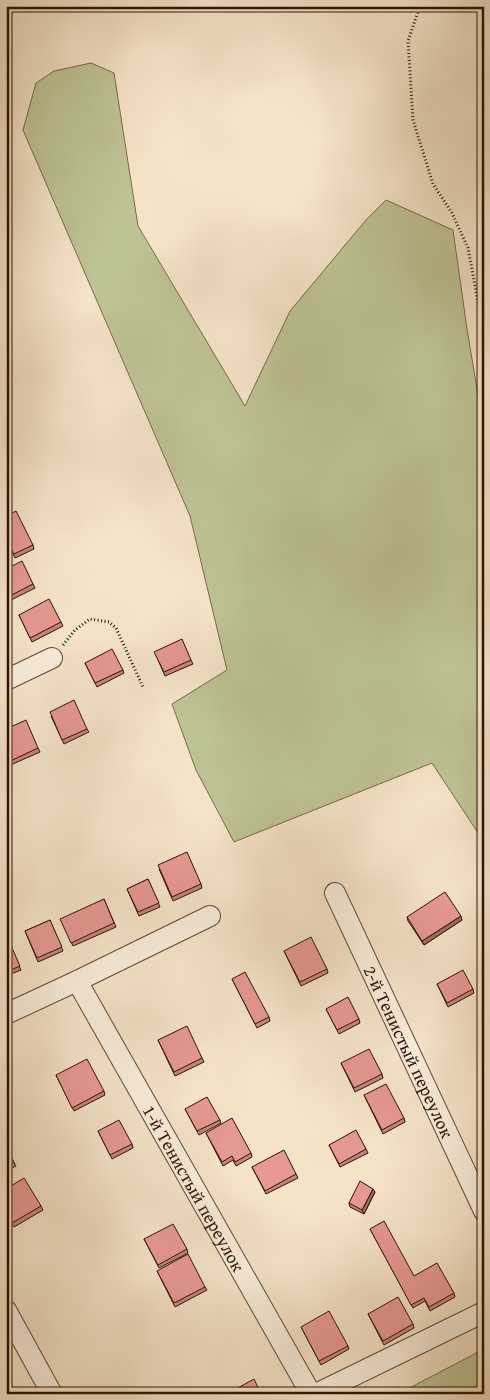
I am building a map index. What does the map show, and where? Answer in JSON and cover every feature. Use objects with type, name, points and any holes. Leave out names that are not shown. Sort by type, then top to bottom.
[{"type":"street","points":[[6,680],[52,658]]},
{"type":"street","name":"2-й Тенистый переулок","points":[[335,893],[484,1211]]},
{"type":"street","points":[[6,1014],[210,916]]},
{"type":"street","name":"1-й Тенистый переулок","points":[[76,981],[311,1394]]},
{"type":"street","points":[[6,1310],[52,1394]]},
{"type":"street","points":[[316,1394],[484,1312]]},
{"type":"path","points":[[420,6],[408,41],[413,120],[433,184],[452,212],[468,248],[484,334]]},
{"type":"path","points":[[52,658],[75,630],[90,619],[109,622],[116,628],[143,687]]},
{"type":"green space","points":[[91,63],[114,73],[138,226],[245,406],[290,311],[366,220],[386,200],[453,230],[484,431],[484,842],[432,763],[234,842],[196,770],[172,704],[227,670],[190,516],[23,130],[36,83],[54,71]]},
{"type":"green space","points":[[484,1349],[484,1394],[398,1394]]},
{"type":"building","points":[[16,511],[33,545],[14,554],[6,539],[6,516]]},
{"type":"building","points":[[22,561],[33,584],[6,598],[6,569]]},
{"type":"building","points":[[49,599],[61,622],[30,638],[19,615]]},
{"type":"building","points":[[182,639],[191,660],[164,672],[154,652]]},
{"type":"building","points":[[112,649],[123,670],[95,683],[85,663]]},
{"type":"building","points":[[74,700],[87,729],[62,740],[50,712]]},
{"type":"building","points":[[26,720],[38,748],[6,763],[6,729]]},
{"type":"building","points":[[187,852],[201,884],[172,897],[158,865]]},
{"type":"building","points":[[148,879],[159,903],[138,912],[127,889]]},
{"type":"building","points":[[445,892],[461,916],[422,941],[407,917]]},
{"type":"building","points":[[104,899],[114,923],[71,943],[60,919]]},
{"type":"building","points":[[50,920],[62,947],[37,958],[25,931]]},
{"type":"building","points":[[311,937],[327,969],[300,982],[284,951]]},
{"type":"building","points":[[6,939],[8,939],[20,966],[6,972]]},
{"type":"building","points":[[463,970],[473,989],[447,1003],[437,984]]},
{"type":"building","points":[[245,972],[269,1017],[255,1024],[232,979]]},
{"type":"building","points":[[348,997],[359,1019],[337,1030],[326,1009]]},
{"type":"building","points":[[187,1026],[202,1058],[174,1072],[158,1040]]},
{"type":"building","points":[[484,1028],[484,1040],[479,1031]]},
{"type":"building","points":[[369,1049],[382,1074],[354,1088],[341,1063]]},
{"type":"building","points":[[87,1059],[104,1091],[72,1108],[56,1075]]},
{"type":"building","points":[[386,1084],[404,1118],[382,1130],[364,1095]]},
{"type":"building","points":[[207,1097],[220,1120],[197,1131],[185,1109]]},
{"type":"building","points":[[232,1118],[251,1153],[235,1162],[232,1156],[222,1162],[206,1133]]},
{"type":"building","points":[[119,1120],[132,1144],[110,1155],[98,1131]]},
{"type":"building","points":[[356,1130],[366,1149],[339,1164],[329,1145]]},
{"type":"building","points":[[6,1148],[14,1162],[6,1167]]},
{"type":"building","points":[[284,1150],[296,1174],[265,1191],[252,1167]]},
{"type":"building","points":[[24,1178],[41,1206],[12,1223],[6,1213],[6,1189]]},
{"type":"building","points":[[360,1181],[373,1189],[362,1210],[349,1203]]},
{"type":"building","points":[[384,1221],[414,1276],[437,1263],[454,1293],[429,1307],[424,1298],[411,1305],[370,1229]]},
{"type":"building","points":[[173,1224],[187,1249],[158,1265],[144,1239]]},
{"type":"building","points":[[188,1254],[205,1287],[174,1303],[157,1271]]},
{"type":"building","points":[[398,1297],[413,1324],[383,1341],[368,1314]]},
{"type":"building","points":[[329,1311],[348,1346],[319,1361],[301,1327]]},
{"type":"building","points":[[254,1379],[261,1394],[227,1394]]}]
